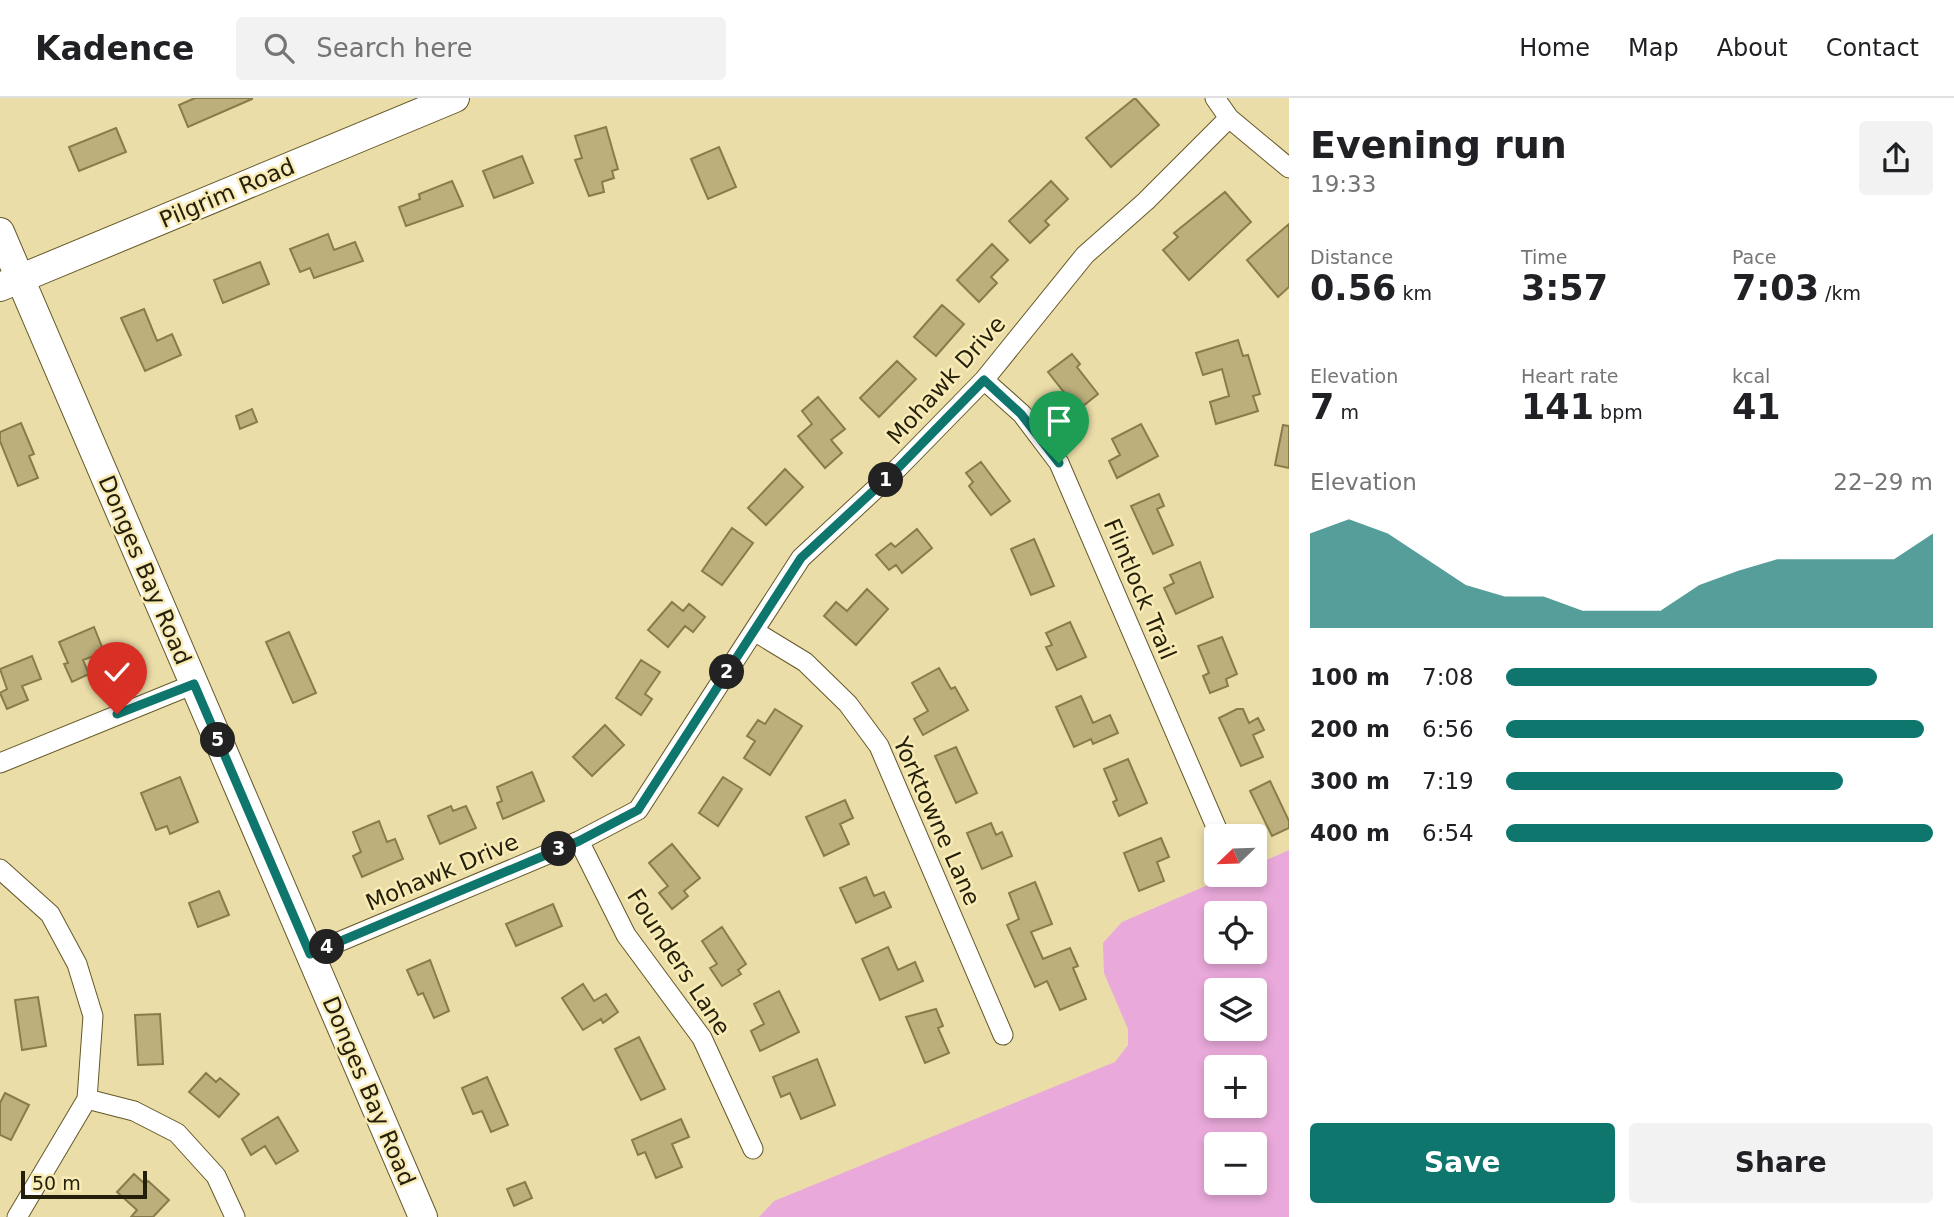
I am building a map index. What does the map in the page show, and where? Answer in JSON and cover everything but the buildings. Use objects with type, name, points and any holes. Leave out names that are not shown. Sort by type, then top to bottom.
[{"type":"street","name":"Pilgrim Road","points":[[10,284],[455,98]]},
{"type":"street","points":[[1215,98],[1229,118],[1289,168]]},
{"type":"street","name":"Mohawk Drive","points":[[310,954],[579,841],[638,810],[801,558],[898,468],[984,380],[1085,255],[1146,201],[1229,118]]},
{"type":"street","name":"Donges Bay Road","points":[[0,232],[10,284],[194,684],[423,1217]]},
{"type":"street","name":"Flintlock Trail","points":[[984,380],[1021,414],[1059,463],[1215,824]]},
{"type":"street","name":"Yorktowne Lane","points":[[754,631],[806,662],[848,704],[879,746],[1003,1035]]},
{"type":"street","points":[[0,763],[194,684]]},
{"type":"street","name":"Founders Lane","points":[[579,841],[626,935],[702,1038],[753,1149]]},
{"type":"street","points":[[0,869],[50,914],[77,964],[93,1016],[87,1099],[17,1217]]},
{"type":"street","points":[[87,1099],[134,1111],[177,1133],[216,1175],[235,1217]]},
{"type":"shaded area","points":[[1289,850],[1289,1217],[759,1217],[774,1201],[1115,1062],[1128,1045],[1128,1029],[1104,973],[1103,943],[1122,922],[1204,887],[1267,887],[1267,860]]},
{"type":"route","points":[[117,714],[194,684],[310,954],[579,841],[638,810],[801,558],[898,468],[984,380],[1021,414],[1059,463]]}]
